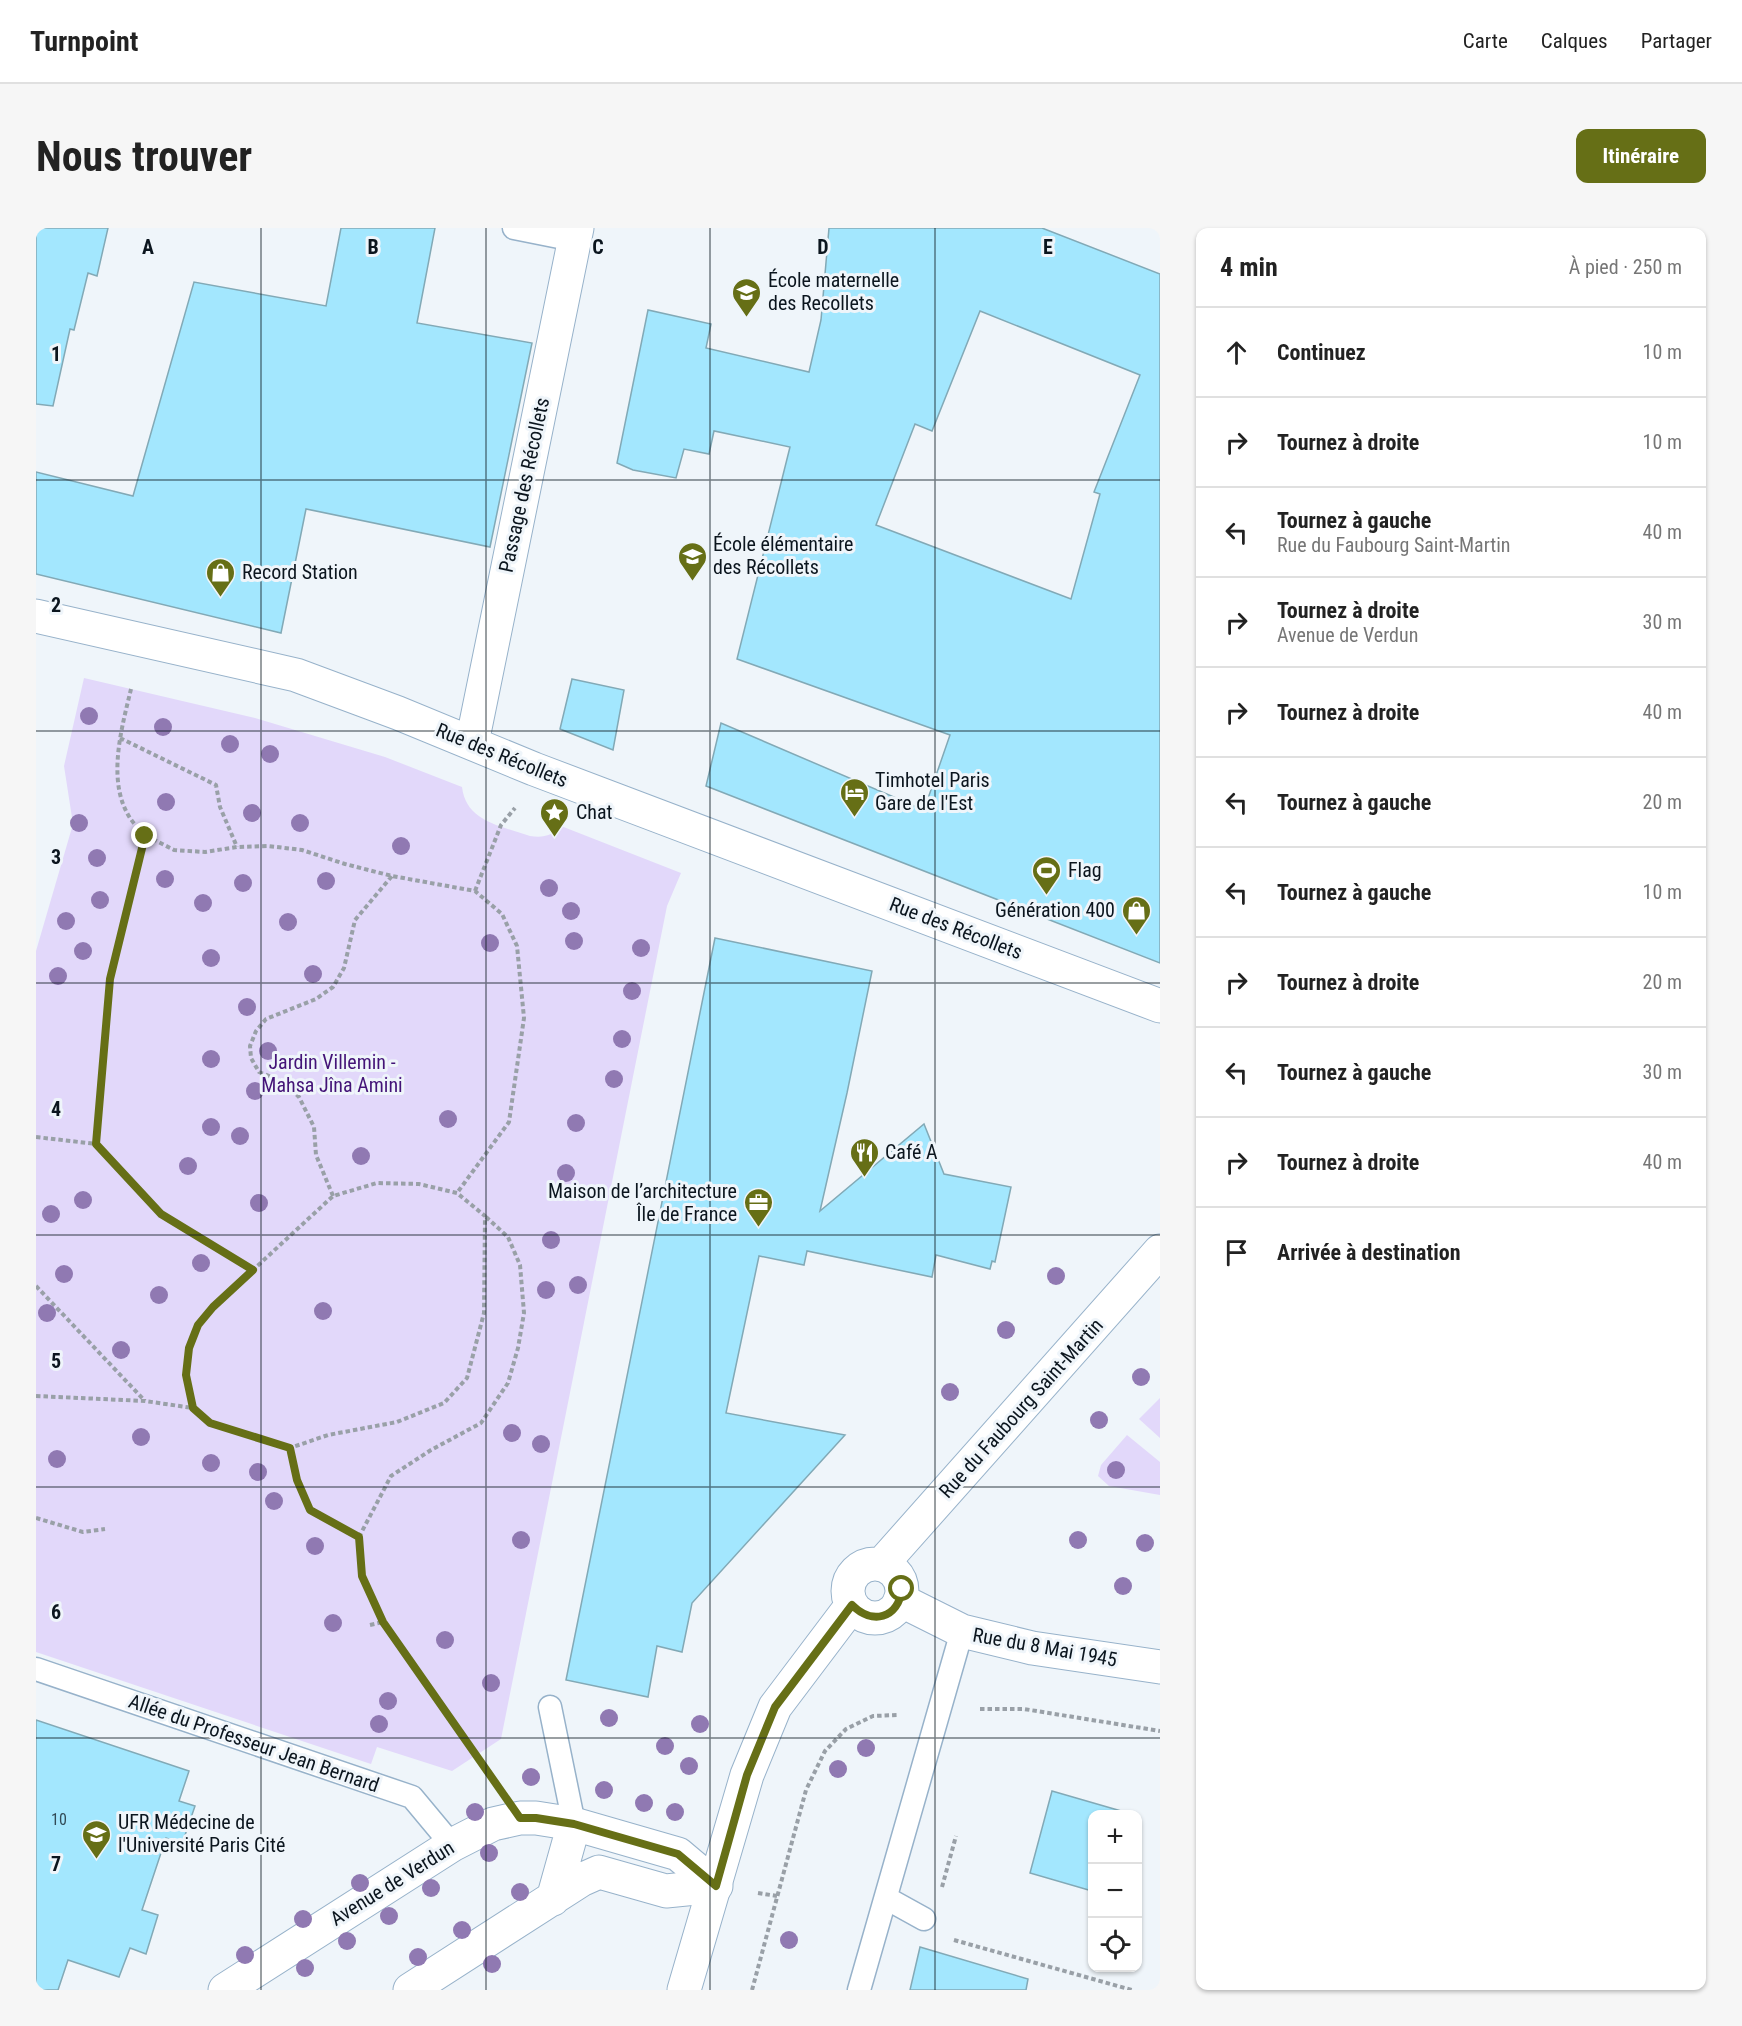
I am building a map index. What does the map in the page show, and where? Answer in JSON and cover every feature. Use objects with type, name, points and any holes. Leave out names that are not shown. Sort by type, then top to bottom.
[{"type":"street","name":"Passage des Récollets","points":[[472,742],[575,234]]},
{"type":"street","name":"Rue des Récollets","points":[[36,616],[297,675],[472,742],[534,769],[1160,1006]]},
{"type":"street","name":"Rue du Faubourg Saint-Martin","points":[[882,1564],[1160,1251]]},
{"type":"street","points":[[869,1564],[882,1564],[891,1569],[899,1579],[902,1589],[900,1600],[894,1610],[883,1616],[872,1617],[860,1614],[852,1605],[848,1593],[849,1580],[857,1570],[869,1564]]},
{"type":"street","name":"Rue du 8 Mai 1945","points":[[900,1600],[962,1632],[1032,1648],[1160,1667]]},
{"type":"street","points":[[684,1990],[747,1775],[775,1707],[852,1605]]},
{"type":"street","name":"Avenue de Verdun","points":[[225,1990],[452,1845],[492,1824],[520,1818],[574,1824],[678,1854],[716,1886]]},
{"type":"street","points":[[554,1899],[574,1824]]},
{"type":"street","points":[[410,1990],[581,1880],[599,1872],[666,1890],[716,1886]]},
{"type":"lane","points":[[514,228],[575,234]]},
{"type":"lane","points":[[859,1990],[962,1632]]},
{"type":"lane","name":"Allée du Professeur Jean Bernard","points":[[36,1669],[412,1797],[452,1845]]},
{"type":"lane","points":[[550,1707],[574,1824]]},
{"type":"lane","points":[[886,1899],[924,1919]]},
{"type":"path","points":[[131,689],[120,738],[117,767],[121,795],[129,817],[145,836],[174,850],[205,852],[237,847],[268,846],[302,850],[392,876],[475,891],[502,914],[517,946],[524,1018],[509,1122],[457,1193]]},
{"type":"path","points":[[120,738],[216,785],[220,807],[237,847]]},
{"type":"path","points":[[475,891],[501,825]]},
{"type":"path","points":[[96,1144],[110,979],[145,836]]},
{"type":"path","points":[[333,1196],[316,1155],[314,1127],[299,1097],[284,1082],[259,1072],[250,1058],[250,1046],[256,1031],[266,1019],[316,999],[333,987],[344,968],[355,920],[392,876]]},
{"type":"path","points":[[36,1137],[96,1144],[161,1214],[253,1270]]},
{"type":"path","points":[[193,1408],[186,1375],[189,1348],[198,1325],[213,1307],[333,1196],[377,1183],[419,1184],[457,1193],[508,1237],[520,1265],[524,1313],[518,1348],[508,1383],[481,1423],[430,1450],[391,1476],[359,1537],[362,1576],[383,1622],[520,1818]]},
{"type":"path","points":[[36,1396],[145,1401],[193,1408],[210,1423],[290,1448],[328,1435],[397,1422],[444,1403],[467,1378],[484,1313],[485,1216]]},
{"type":"path","points":[[36,1286],[145,1401]]},
{"type":"path","points":[[290,1448],[297,1480],[310,1510],[359,1537]]},
{"type":"path","points":[[36,1518],[83,1532],[105,1529]]},
{"type":"path","points":[[370,1625],[383,1622]]},
{"type":"path","points":[[939,1712],[987,1708],[1024,1709],[1160,1731]]},
{"type":"path","points":[[752,1990],[806,1790],[825,1751],[846,1729],[873,1716],[901,1715]]},
{"type":"path","points":[[941,1896],[956,1836]]},
{"type":"path","points":[[946,1937],[1132,1990]]},
{"type":"path","points":[[1159,1990],[1160,1986]]},
{"type":"green space","name":"Jardin Villemin - Mahsa Jîna Amini","points":[[84,678],[255,718],[385,757],[462,787],[470,808],[487,821],[497,825],[539,837],[551,834],[561,826],[681,873],[667,906],[501,1739],[452,1771],[377,1747],[371,1764],[36,1652],[36,951],[73,824],[64,766]]},
{"type":"green space","points":[[1160,1398],[1160,1438],[1139,1419]]},
{"type":"green space","points":[[1127,1435],[1160,1462],[1160,1495],[1109,1486],[1098,1476],[1101,1465]]},
{"type":"building","points":[[36,228],[108,228],[97,276],[88,273],[74,330],[70,329],[53,406],[36,404]]},
{"type":"building","points":[[341,228],[435,228],[417,323],[532,343],[490,547],[306,509],[281,633],[36,574],[36,472],[133,496],[194,282],[326,306]]},
{"type":"building","points":[[829,228],[1042,228],[1160,274],[1160,963],[706,786],[721,723],[924,810],[950,735],[737,659],[790,447],[714,431],[709,454],[684,449],[676,478],[633,470],[617,463],[648,310],[711,324],[706,348],[809,372],[821,320]],"holes":[[[980,311],[1140,375],[1094,492],[1100,494],[1071,599],[876,525],[915,424],[932,431]]]},
{"type":"building","points":[[572,679],[624,690],[613,750],[560,729]]},
{"type":"building","points":[[715,938],[872,971],[820,1211],[924,1124],[944,1174],[1011,1187],[995,1262],[992,1261],[990,1269],[936,1255],[932,1277],[807,1251],[804,1265],[759,1256],[726,1413],[845,1435],[692,1603],[682,1652],[657,1646],[648,1697],[566,1680]]},
{"type":"building","name":"UFR Médecine de l'Université Paris Cité","points":[[36,1720],[189,1771],[179,1801],[195,1806],[182,1844],[166,1838],[142,1910],[158,1915],[146,1954],[130,1948],[119,1977],[68,1960],[58,1990],[36,1990]]},
{"type":"building","points":[[1052,1791],[1118,1810],[1088,1810],[1088,1890],[1030,1873]]},
{"type":"building","points":[[920,1947],[1028,1979],[1026,1990],[910,1990]]},
{"type":"place","name":"École maternelle des Recollets","points":[[747,318]]},
{"type":"place","name":"École élémentaire des Récollets","points":[[692,582]]},
{"type":"place","name":"Record Station","points":[[221,598]]},
{"type":"place","name":"Timhotel Paris Gare de l'Est","points":[[854,818]]},
{"type":"place","name":"Chat","points":[[555,838]]},
{"type":"place","name":"Flag","points":[[1047,896]]},
{"type":"place","name":"Génération 400","points":[[1136,936]]},
{"type":"place","name":"Café A","points":[[864,1178]]},
{"type":"place","name":"Maison de l’architecture Île de France","points":[[758,1228]]},
{"type":"place","name":"UFR Médecine de l'Université Paris Cité","points":[[97,1860]]},
{"type":"route","points":[[145,836],[110,979],[96,1144],[161,1214],[253,1270],[213,1307],[198,1325],[189,1348],[186,1375],[193,1408],[210,1423],[290,1448],[297,1480],[310,1510],[359,1537],[362,1576],[383,1622],[520,1818],[574,1824],[678,1854],[716,1886],[747,1775],[775,1707],[852,1605],[860,1614],[872,1617],[883,1616],[894,1610],[900,1600],[902,1589]]}]
